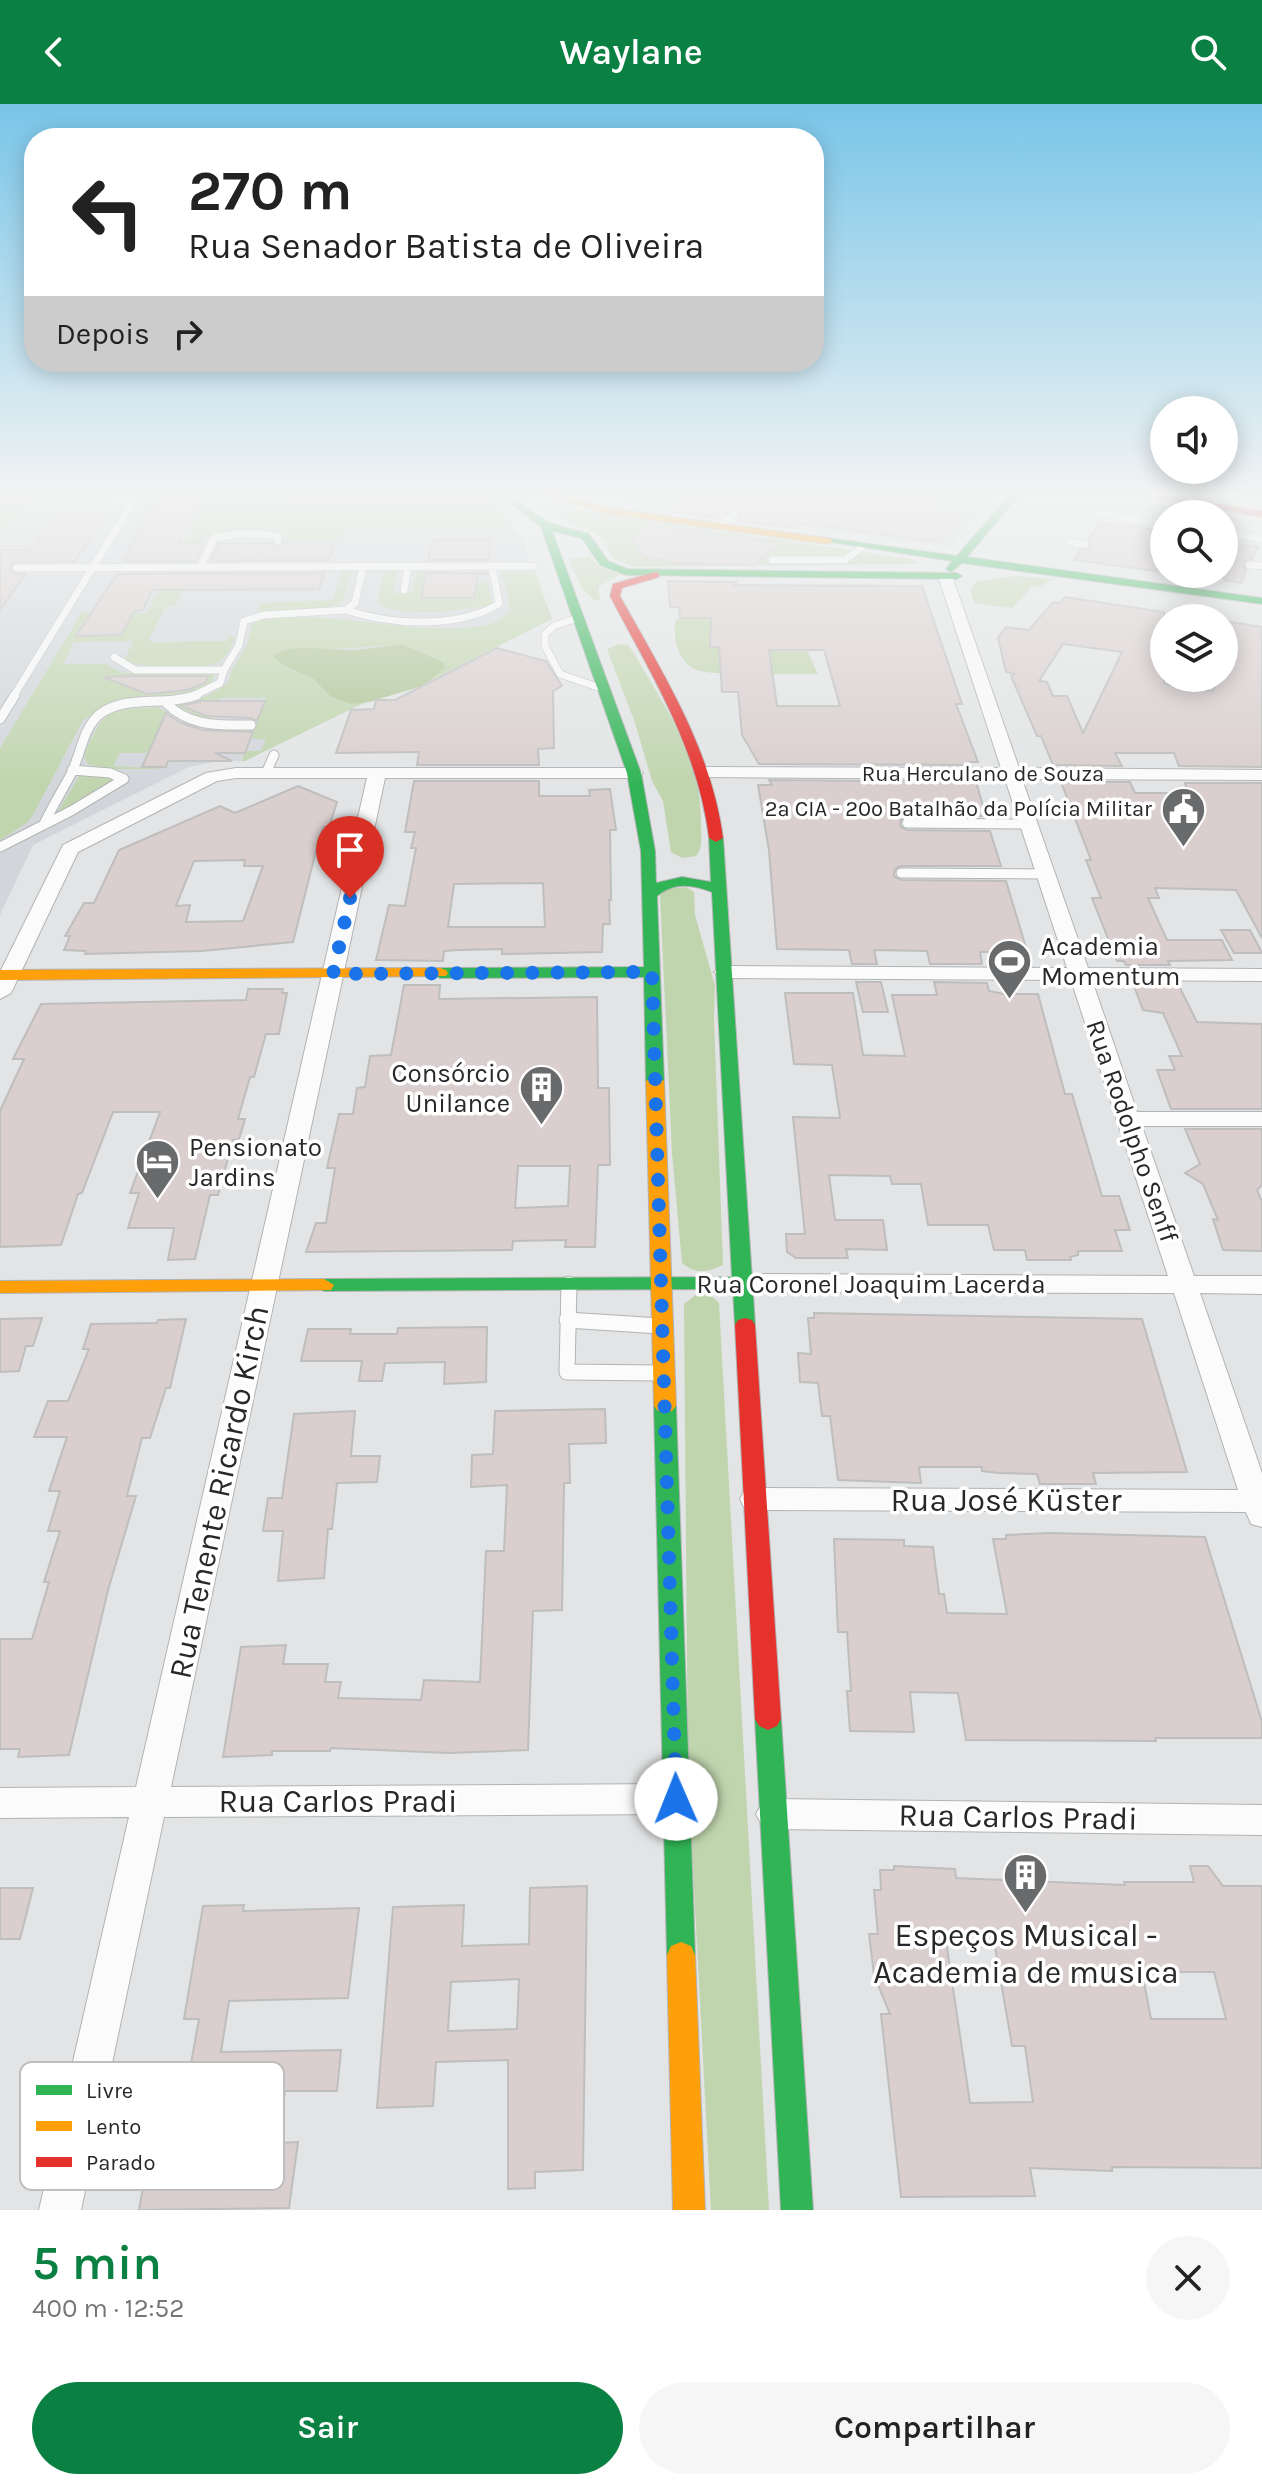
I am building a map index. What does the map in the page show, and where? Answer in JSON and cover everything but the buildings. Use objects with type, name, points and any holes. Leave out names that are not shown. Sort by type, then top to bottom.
[{"type":"main road","points":[[568,592],[634,773],[648,851],[689,2210]]},
{"type":"main road","points":[[616,592],[705,772],[713,808],[797,2210]]},
{"type":"main road","points":[[1199,592],[1262,601]]},
{"type":"main road","points":[[648,851],[661,862],[685,866],[710,863],[717,858]]},
{"type":"main road","points":[[649,895],[654,889],[679,881],[694,881],[719,890]]},
{"type":"main road","points":[[3,981],[333,974],[652,972]]},
{"type":"main road","name":"Rua Coronel Joaquim Lacerda","points":[[0,1287],[742,1283]]},
{"type":"street","name":"Rua Rodolpho Senff","points":[[951,592],[1260,1508]]},
{"type":"street","name":"Rua Herculano de Souza","points":[[705,772],[1262,775]]},
{"type":"street","name":"Rua Tenente Ricardo Kirch","points":[[93,2062],[377,773]]},
{"type":"street","points":[[3,981],[66,855],[74,846],[219,774],[634,773]]},
{"type":"street","points":[[724,972],[1262,975]]},
{"type":"street","points":[[1128,1119],[1262,1119]]},
{"type":"street","name":"Rua Coronel Joaquim Lacerda","points":[[742,1283],[1262,1285]]},
{"type":"street","name":"Rua José Küster","points":[[755,1499],[1260,1508]]},
{"type":"street","name":"Rua Carlos Pradi","points":[[0,1803],[676,1799]]},
{"type":"street","name":"Rua Carlos Pradi","points":[[774,1814],[1262,1820]]},
{"type":"street","name":"Rua Tenente Ricardo Kirch","points":[[60,2210],[64,2190]]},
{"type":"lane","points":[[0,719],[78,592]]},
{"type":"lane","points":[[346,610],[355,603],[357,592]]},
{"type":"lane","points":[[44,824],[72,770],[92,720],[100,713],[127,705],[165,702],[212,690],[220,683],[239,645],[244,621],[264,615],[346,610],[374,618],[408,620],[478,616],[499,604],[497,592]]},
{"type":"lane","points":[[577,618],[554,626],[545,634],[545,646],[560,674],[603,689]]},
{"type":"lane","points":[[114,657],[135,670],[224,670]]},
{"type":"lane","points":[[165,702],[178,715],[198,723],[251,725]]},
{"type":"lane","points":[[266,773],[274,755]]},
{"type":"lane","points":[[0,847],[124,779],[110,773],[72,770]]},
{"type":"lane","points":[[907,823],[1028,824]]},
{"type":"lane","points":[[901,873],[1045,874]]},
{"type":"lane","points":[[569,1284],[567,1372],[664,1373]]},
{"type":"lane","points":[[567,1320],[662,1326]]},
{"type":"shaded area","points":[[0,592],[542,592],[552,619],[401,684],[245,761],[189,767],[33,845],[0,915]]},
{"type":"green space","points":[[158,592],[181,592],[175,605],[166,606],[149,639],[153,642],[226,641],[229,635],[235,638],[220,661],[210,665],[185,668],[132,663],[125,659],[133,641],[74,642],[63,664],[106,664],[122,673],[215,673],[211,684],[199,692],[107,706],[83,720],[33,815],[27,823],[0,840],[0,748],[82,612],[91,612],[77,635],[121,635],[134,613],[147,613]]},
{"type":"green space","points":[[335,592],[345,592],[343,601],[323,608],[291,612],[258,611],[260,604],[264,603],[333,600]]},
{"type":"green space","points":[[380,592],[422,592],[421,598],[438,592],[490,592],[492,604],[468,609],[414,612],[385,607],[378,602]]},
{"type":"green space","points":[[507,592],[543,592],[552,619],[426,683],[422,656],[403,645],[278,652],[282,665],[314,679],[331,697],[366,702],[245,761],[242,761],[245,751],[261,751],[266,740],[235,736],[236,731],[254,730],[266,698],[219,698],[209,723],[192,719],[173,704],[207,696],[228,683],[232,669],[247,645],[252,624],[257,621],[313,617],[455,628],[491,624],[510,611]]},
{"type":"green space","points":[[586,592],[599,592],[600,600],[594,600]]},
{"type":"green space","points":[[971,592],[1027,592],[1012,608],[974,603]]},
{"type":"green space","points":[[799,617],[711,630],[710,646],[719,647],[719,653],[741,654],[742,649],[807,650],[818,674],[705,672],[685,661],[676,643],[675,621],[680,618]]},
{"type":"green space","points":[[619,644],[628,645],[634,653],[670,715],[689,756],[700,802],[701,843],[696,856],[682,858],[671,852],[663,801],[652,781],[635,723],[607,649]]},
{"type":"green space","points":[[403,645],[443,662],[445,668],[422,686],[352,704],[331,697],[314,679],[283,665],[273,656],[299,648],[353,650]]},
{"type":"green space","points":[[158,707],[180,722],[207,727],[160,727],[148,753],[120,753],[113,766],[165,769],[109,769],[88,764],[84,756],[97,728],[109,714],[127,709]]},
{"type":"green space","points":[[80,775],[104,776],[113,780],[57,813]]},
{"type":"green space","points":[[686,887],[694,892],[695,915],[715,986],[723,1265],[702,1271],[682,1263],[672,1153],[660,894],[668,889]]},
{"type":"green space","points":[[708,1293],[719,1303],[769,2210],[711,2210],[688,1775],[684,1304],[697,1294]]},
{"type":"traffic: fast","points":[[569,592],[634,773],[648,851],[655,1081]]},
{"type":"traffic: fast","points":[[1199,592],[1262,601]]},
{"type":"traffic: fast","points":[[716,838],[745,1325]]},
{"type":"traffic: fast","points":[[649,895],[665,884],[682,881],[701,883],[719,890]]},
{"type":"traffic: fast","points":[[440,973],[652,972]]},
{"type":"traffic: fast","points":[[324,1285],[742,1283]]},
{"type":"traffic: fast","points":[[665,1406],[681,1955]]},
{"type":"traffic: fast","points":[[768,1719],[797,2210]]},
{"type":"traffic: slow","points":[[0,975],[440,973]]},
{"type":"traffic: slow","points":[[655,1081],[665,1406]]},
{"type":"traffic: slow","points":[[0,1287],[324,1285]]},
{"type":"traffic: slow","points":[[681,1955],[689,2210]]},
{"type":"traffic: jam","points":[[616,592],[692,743],[704,774],[716,838]]},
{"type":"traffic: jam","points":[[745,1325],[768,1719]]},
{"type":"place","name":"2ª CIA - 20º Batalhão da Polícia Militar","points":[[1183,848]]},
{"type":"place","name":"Academia Momentum","points":[[1010,1000]]},
{"type":"place","name":"Consórcio Unilance","points":[[541,1127]]},
{"type":"place","name":"Pensionato Jardins","points":[[158,1201]]},
{"type":"place","name":"Espeços Musical - Academia de musica","points":[[1026,1915]]},
{"type":"route","points":[[350,898],[333,974],[652,972],[676,1799]]}]
